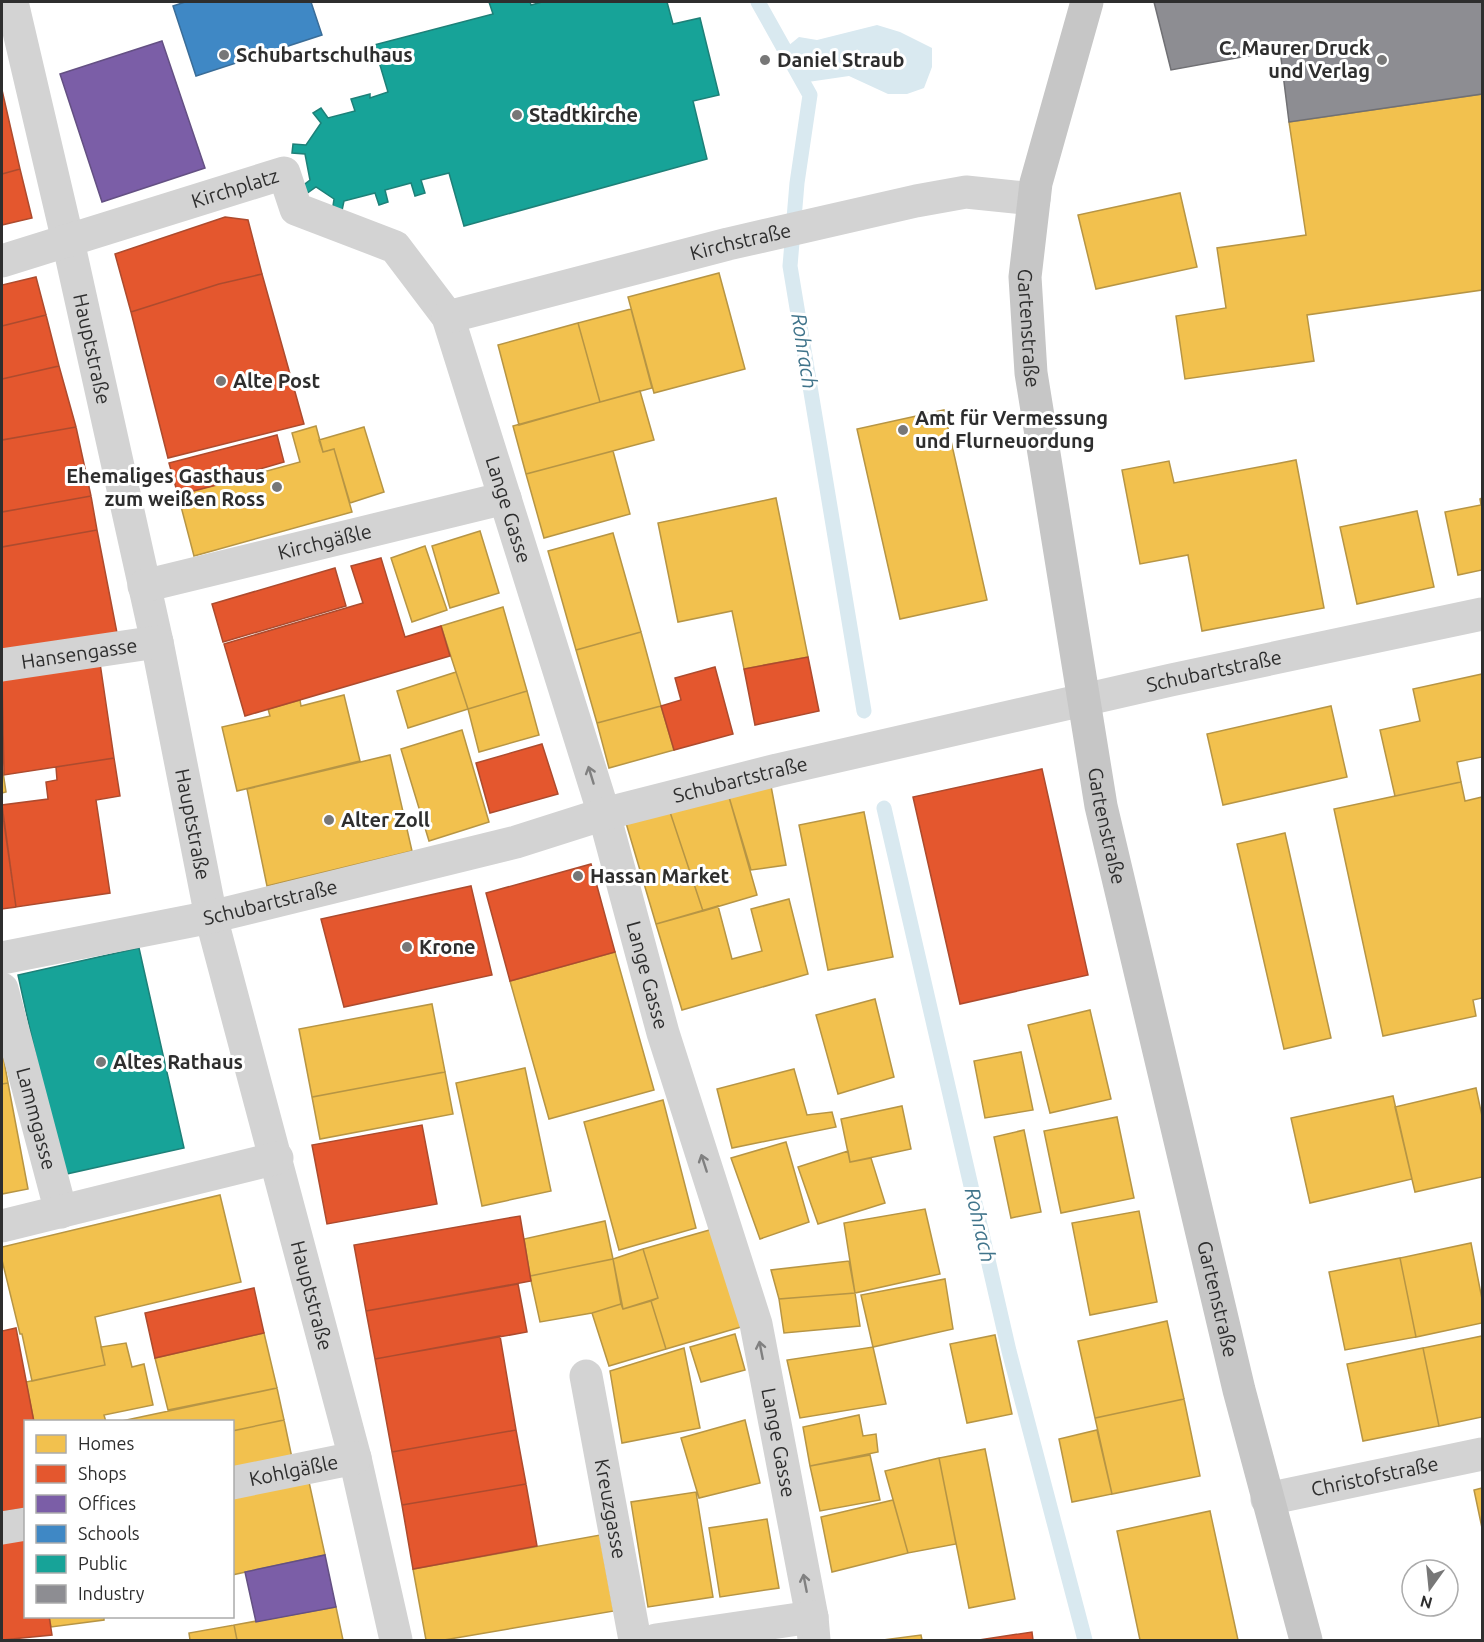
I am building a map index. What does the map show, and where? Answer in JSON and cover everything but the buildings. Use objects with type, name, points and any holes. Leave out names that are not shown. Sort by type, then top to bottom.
[{"type":"main road","name":"Gartenstraße","points":[[1087,2],[1036,183],[1025,277],[1031,374],[1101,806],[1267,1499],[1306,1641]]},
{"type":"street","name":"Hauptstraße","points":[[12,2],[68,240],[157,642],[212,917],[355,1458],[396,1641]]},
{"type":"street","name":"Kirchplatz","points":[[68,240],[284,173],[296,209],[395,247],[448,317]]},
{"type":"street","name":"Kirchstraße","points":[[448,317],[766,236],[966,192],[1034,199]]},
{"type":"street","points":[[2,261],[68,240]]},
{"type":"street","name":"Lange Gasse","points":[[448,317],[604,814],[663,1033],[756,1324],[813,1629]]},
{"type":"street","name":"Kirchgäßle","points":[[144,586],[505,498]]},
{"type":"street","name":"Schubartstraße","points":[[2,958],[212,917],[516,842],[604,814],[777,770],[1183,678],[1482,614]]},
{"type":"street","name":"Hansengasse","points":[[2,665],[157,642]]},
{"type":"street","name":"Lammgasse","points":[[2,989],[71,1210]]},
{"type":"street","points":[[2,1226],[277,1158]]},
{"type":"street","name":"Kreuzgasse","points":[[586,1376],[635,1641]]},
{"type":"street","name":"Christofstraße","points":[[1267,1499],[1482,1454]]},
{"type":"street","name":"Kohlgäßle","points":[[234,1483],[355,1458]]},
{"type":"street","points":[[2,1528],[24,1524]]},
{"type":"street","points":[[656,1641],[813,1629]]},
{"type":"shaded area","points":[[877,25],[900,32],[932,48],[932,67],[924,88],[907,94],[888,94],[849,76],[801,83],[788,65],[784,54],[788,46],[799,37],[817,40]]},
{"type":"waterway","name":"Rohrach","points":[[758,2],[810,95],[797,183],[790,266],[864,711]]},
{"type":"waterway","name":"Rohrach","points":[[884,808],[1009,1351],[1085,1640]]},
{"type":"place","name":"Schubartschulhaus","points":[[224,55]]},
{"type":"place","name":"Daniel Straub","points":[[765,60]]},
{"type":"place","name":"C. Maurer Druck und Verlag","points":[[1382,60]]},
{"type":"place","name":"Stadtkirche","points":[[517,115]]},
{"type":"place","name":"Alte Post","points":[[221,381]]},
{"type":"place","name":"Amt für Vermessung und Flurneuordung","points":[[903,430]]},
{"type":"place","name":"Ehemaliges Gasthaus zum weißen Ross","points":[[277,487]]},
{"type":"place","name":"Alter Zoll","points":[[329,820]]},
{"type":"place","name":"Hassan Market","points":[[578,876]]},
{"type":"place","name":"Krone","points":[[407,947]]},
{"type":"place","name":"Altes Rathaus","points":[[101,1062]]}]
